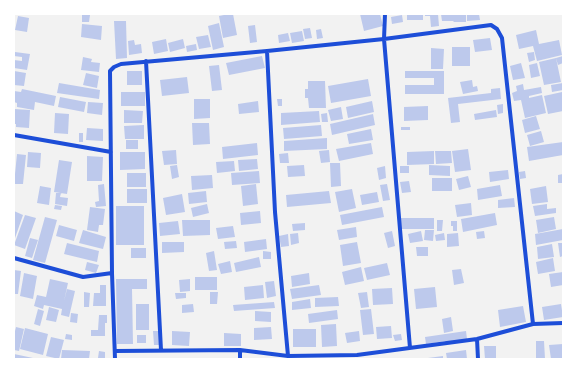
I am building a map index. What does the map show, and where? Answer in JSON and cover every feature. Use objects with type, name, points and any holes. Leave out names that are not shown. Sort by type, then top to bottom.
[{"type":"street","points":[[385,14],[384,39],[410,348]]},
{"type":"street","points":[[115,359],[112,272],[110,72],[114,67],[121,64],[146,61],[384,39],[491,25],[497,29],[502,38],[533,324]]},
{"type":"street","points":[[267,51],[275,212],[288,356]]},
{"type":"street","points":[[146,61],[161,350]]},
{"type":"street","points":[[14,135],[111,152]]},
{"type":"street","points":[[14,258],[83,277],[112,272]]},
{"type":"street","points":[[115,351],[240,350],[288,356],[357,357],[410,348],[477,340],[533,324],[563,323]]},
{"type":"street","points":[[477,340],[478,359]]},
{"type":"street","points":[[240,350],[240,359]]},
{"type":"building","points":[[233,14],[237,35],[223,38],[219,16]]},
{"type":"building","points":[[360,14],[380,14],[383,26],[364,31]]},
{"type":"building","points":[[407,14],[423,14],[423,20],[407,20]]},
{"type":"building","points":[[425,14],[438,14],[439,26],[431,27],[430,16],[425,16]]},
{"type":"building","points":[[441,14],[466,14],[466,22],[442,21]]},
{"type":"building","points":[[467,14],[479,14],[480,20],[467,21]]},
{"type":"building","points":[[82,15],[90,15],[89,22],[82,22]]},
{"type":"building","points":[[402,15],[403,22],[392,24],[391,17]]},
{"type":"building","points":[[18,16],[29,18],[27,32],[15,30]]},
{"type":"building","points":[[114,21],[126,21],[127,58],[116,59]]},
{"type":"building","points":[[219,23],[224,47],[213,50],[208,26]]},
{"type":"building","points":[[82,24],[102,26],[101,40],[81,37]]},
{"type":"building","points":[[255,25],[257,42],[250,43],[248,26]]},
{"type":"building","points":[[310,28],[312,38],[305,39],[303,29]]},
{"type":"building","points":[[321,29],[323,38],[317,39],[316,30]]},
{"type":"building","points":[[536,30],[539,44],[559,40],[562,55],[537,61],[533,46],[519,49],[516,35]]},
{"type":"building","points":[[302,31],[304,41],[292,43],[290,33]]},
{"type":"building","points":[[288,33],[290,41],[279,43],[278,35]]},
{"type":"building","points":[[208,35],[211,47],[199,49],[196,37]]},
{"type":"building","points":[[490,38],[492,50],[475,52],[473,40]]},
{"type":"building","points":[[166,39],[168,51],[154,54],[152,42]]},
{"type":"building","points":[[183,39],[185,48],[170,52],[168,43]]},
{"type":"building","points":[[134,40],[135,45],[141,44],[142,53],[129,55],[128,41]]},
{"type":"building","points":[[196,44],[197,50],[187,52],[186,46]]},
{"type":"building","points":[[452,47],[470,47],[470,66],[452,66]]},
{"type":"building","points":[[431,48],[444,49],[443,69],[431,69]]},
{"type":"building","points":[[15,52],[30,54],[27,70],[14,68],[14,60],[22,61],[22,57],[14,56]]},
{"type":"building","points":[[534,52],[535,60],[529,62],[527,53]]},
{"type":"building","points":[[262,56],[265,68],[229,75],[226,63]]},
{"type":"building","points":[[563,56],[563,63],[558,65],[556,58]]},
{"type":"building","points":[[83,57],[92,59],[91,62],[100,63],[99,72],[81,70]]},
{"type":"building","points":[[556,58],[561,82],[544,85],[539,62]]},
{"type":"building","points":[[521,63],[525,78],[513,80],[510,66]]},
{"type":"building","points":[[537,63],[540,76],[531,78],[529,65]]},
{"type":"building","points":[[219,65],[222,90],[212,91],[209,66]]},
{"type":"building","points":[[14,71],[26,73],[24,86],[14,85]]},
{"type":"building","points":[[127,71],[142,71],[142,85],[127,85]]},
{"type":"building","points":[[405,71],[444,71],[444,94],[405,94],[405,85],[434,85],[434,78],[405,78]]},
{"type":"building","points":[[86,73],[99,76],[97,88],[83,85]]},
{"type":"building","points":[[187,77],[189,93],[162,96],[160,80]]},
{"type":"building","points":[[368,79],[371,96],[331,103],[328,86]]},
{"type":"building","points":[[472,80],[473,87],[477,86],[478,91],[463,94],[460,82]]},
{"type":"building","points":[[308,81],[325,81],[326,108],[309,108],[308,98],[305,98],[305,89],[308,89]]},
{"type":"building","points":[[59,83],[100,90],[99,99],[57,93]]},
{"type":"building","points":[[563,83],[563,90],[552,92],[551,85]]},
{"type":"building","points":[[523,84],[524,90],[541,87],[542,93],[529,96],[529,98],[542,95],[546,113],[525,118],[521,100],[514,101],[512,93],[517,91],[516,86]]},
{"type":"building","points":[[500,88],[501,99],[458,104],[460,122],[451,123],[448,98],[491,93],[491,89]]},
{"type":"building","points":[[22,89],[56,96],[54,106],[35,102],[34,110],[17,107],[17,103],[14,102],[14,91],[21,92]]},
{"type":"building","points":[[121,92],[145,92],[145,106],[121,106]]},
{"type":"building","points":[[562,92],[563,111],[548,114],[544,96]]},
{"type":"building","points":[[60,97],[86,102],[84,112],[58,107]]},
{"type":"building","points":[[194,99],[210,99],[210,118],[194,119]]},
{"type":"building","points":[[277,99],[282,99],[282,106],[278,106]]},
{"type":"building","points":[[258,101],[259,112],[239,114],[238,104]]},
{"type":"building","points":[[372,101],[374,112],[348,118],[346,107]]},
{"type":"building","points":[[88,102],[103,103],[102,115],[87,113]]},
{"type":"building","points":[[503,104],[503,113],[498,114],[497,105]]},
{"type":"building","points":[[428,106],[428,120],[404,121],[404,107]]},
{"type":"building","points":[[341,107],[343,119],[331,121],[328,110]]},
{"type":"building","points":[[14,109],[30,110],[29,128],[16,127],[16,124],[14,124]]},
{"type":"building","points":[[124,110],[143,111],[142,123],[124,123]]},
{"type":"building","points":[[496,110],[497,117],[475,120],[474,114]]},
{"type":"building","points":[[319,111],[320,122],[281,125],[281,113]]},
{"type":"building","points":[[55,113],[69,114],[68,134],[54,133]]},
{"type":"building","points":[[327,113],[328,122],[322,122],[321,114]]},
{"type":"building","points":[[373,114],[375,125],[332,135],[330,124]]},
{"type":"building","points":[[536,116],[540,129],[525,133],[522,120]]},
{"type":"building","points":[[192,123],[209,123],[210,144],[193,145]]},
{"type":"building","points":[[144,125],[144,139],[125,139],[124,126]]},
{"type":"building","points":[[321,125],[322,136],[284,139],[283,128]]},
{"type":"building","points":[[401,127],[410,127],[410,130],[401,130]]},
{"type":"building","points":[[87,128],[103,129],[103,141],[86,140]]},
{"type":"building","points":[[371,129],[373,140],[349,144],[347,134]]},
{"type":"building","points":[[541,131],[544,142],[530,146],[527,135]]},
{"type":"building","points":[[79,133],[83,133],[83,142],[79,142]]},
{"type":"building","points":[[327,138],[327,149],[284,151],[284,141]]},
{"type":"building","points":[[126,140],[138,140],[138,149],[126,149]]},
{"type":"building","points":[[563,142],[563,155],[529,161],[527,147]]},
{"type":"building","points":[[257,143],[258,155],[223,159],[222,147]]},
{"type":"building","points":[[371,143],[373,154],[339,161],[336,149]]},
{"type":"building","points":[[468,149],[471,170],[455,172],[452,151]]},
{"type":"building","points":[[176,150],[177,164],[164,165],[162,151]]},
{"type":"building","points":[[329,150],[330,162],[321,163],[319,151]]},
{"type":"building","points":[[434,151],[434,164],[407,165],[407,152]]},
{"type":"building","points":[[435,151],[451,151],[452,163],[436,164]]},
{"type":"building","points":[[28,152],[41,153],[40,168],[27,167]]},
{"type":"building","points":[[120,152],[145,152],[145,169],[120,170]]},
{"type":"building","points":[[288,153],[289,163],[280,163],[279,154]]},
{"type":"building","points":[[17,154],[26,155],[23,184],[14,184]]},
{"type":"building","points":[[87,156],[103,157],[102,181],[87,181]]},
{"type":"building","points":[[257,159],[258,169],[239,171],[238,160]]},
{"type":"building","points":[[59,160],[72,162],[67,194],[54,192]]},
{"type":"building","points":[[234,161],[235,171],[217,173],[216,162]]},
{"type":"building","points":[[330,163],[340,163],[341,186],[331,187]]},
{"type":"building","points":[[177,165],[179,177],[172,179],[170,166]]},
{"type":"building","points":[[304,165],[305,176],[288,177],[287,166]]},
{"type":"building","points":[[429,165],[450,166],[450,176],[429,175]]},
{"type":"building","points":[[385,166],[386,178],[379,180],[377,168]]},
{"type":"building","points":[[400,166],[409,166],[409,173],[400,173]]},
{"type":"building","points":[[508,170],[509,179],[490,182],[489,172]]},
{"type":"building","points":[[259,171],[260,183],[232,185],[231,173]]},
{"type":"building","points":[[525,171],[526,178],[520,179],[519,172]]},
{"type":"building","points":[[127,173],[146,173],[146,187],[127,187]]},
{"type":"building","points":[[563,174],[563,183],[558,183],[558,175]]},
{"type":"building","points":[[212,175],[213,188],[192,190],[191,176]]},
{"type":"building","points":[[468,176],[471,187],[459,190],[456,179]]},
{"type":"building","points":[[432,178],[452,178],[452,191],[432,191]]},
{"type":"building","points":[[409,181],[411,192],[402,193],[400,182]]},
{"type":"building","points":[[104,184],[106,206],[96,207],[95,202],[99,201],[98,185]]},
{"type":"building","points":[[256,184],[258,204],[243,206],[241,186]]},
{"type":"building","points":[[387,184],[390,200],[383,201],[380,185]]},
{"type":"building","points":[[500,185],[502,196],[478,200],[477,189]]},
{"type":"building","points":[[40,186],[51,188],[49,205],[37,203]]},
{"type":"building","points":[[546,186],[548,202],[532,204],[530,189]]},
{"type":"building","points":[[127,189],[147,189],[147,203],[127,203]]},
{"type":"building","points":[[352,189],[356,208],[339,212],[335,192]]},
{"type":"building","points":[[206,191],[207,202],[189,204],[188,193]]},
{"type":"building","points":[[329,191],[331,203],[287,207],[286,195]]},
{"type":"building","points":[[377,192],[379,202],[362,205],[360,195]]},
{"type":"building","points":[[56,193],[61,193],[60,197],[68,198],[67,206],[55,204]]},
{"type":"building","points":[[182,194],[185,212],[166,215],[163,198]]},
{"type":"building","points":[[514,198],[515,207],[498,208],[498,200]]},
{"type":"building","points":[[471,203],[472,215],[457,217],[455,205]]},
{"type":"building","points":[[207,204],[209,213],[193,217],[191,208]]},
{"type":"building","points":[[547,204],[547,209],[556,208],[556,213],[535,216],[533,206]]},
{"type":"building","points":[[55,205],[62,206],[61,210],[54,209]]},
{"type":"building","points":[[116,206],[144,206],[144,245],[116,245]]},
{"type":"building","points":[[90,207],[105,209],[103,225],[99,225],[98,232],[87,230]]},
{"type":"building","points":[[382,207],[384,217],[342,225],[340,215]]},
{"type":"building","points":[[14,211],[23,215],[14,241]]},
{"type":"building","points":[[260,211],[261,223],[241,225],[240,213]]},
{"type":"building","points":[[495,213],[497,225],[463,232],[461,219]]},
{"type":"building","points":[[25,215],[36,218],[25,249],[14,245]]},
{"type":"building","points":[[45,217],[57,220],[45,263],[33,260]]},
{"type":"building","points":[[554,217],[556,229],[538,233],[536,220]]},
{"type":"building","points":[[401,218],[434,218],[434,229],[401,229]]},
{"type":"building","points":[[182,220],[210,220],[210,235],[183,236]]},
{"type":"building","points":[[437,220],[443,220],[442,231],[437,231]]},
{"type":"building","points":[[178,221],[180,234],[160,236],[159,223]]},
{"type":"building","points":[[451,221],[457,221],[457,231],[453,231]]},
{"type":"building","points":[[305,223],[305,230],[293,231],[292,224]]},
{"type":"building","points":[[59,225],[77,230],[74,241],[56,236]]},
{"type":"building","points":[[233,226],[235,237],[218,239],[216,228]]},
{"type":"building","points":[[356,227],[357,237],[339,240],[337,230]]},
{"type":"building","points":[[563,229],[563,240],[536,245],[535,234]]},
{"type":"building","points":[[83,230],[106,237],[103,249],[79,243]]},
{"type":"building","points":[[425,230],[434,230],[433,241],[424,240]]},
{"type":"building","points":[[392,231],[395,246],[388,248],[384,233]]},
{"type":"building","points":[[421,231],[423,241],[410,243],[408,234]]},
{"type":"building","points":[[484,231],[485,238],[477,239],[476,232]]},
{"type":"building","points":[[298,233],[299,243],[291,245],[290,234]]},
{"type":"building","points":[[444,233],[445,240],[436,241],[435,235]]},
{"type":"building","points":[[458,233],[459,246],[447,247],[447,234]]},
{"type":"building","points":[[288,234],[289,246],[281,247],[279,236]]},
{"type":"building","points":[[30,238],[38,240],[32,258],[25,256]]},
{"type":"building","points":[[266,239],[267,249],[245,252],[244,242]]},
{"type":"building","points":[[236,241],[237,248],[225,249],[224,242]]},
{"type":"building","points":[[162,242],[184,242],[184,252],[162,253]]},
{"type":"building","points":[[357,242],[361,263],[343,266],[340,245]]},
{"type":"building","points":[[67,243],[99,251],[97,262],[64,254]]},
{"type":"building","points":[[558,243],[563,243],[563,256],[560,257]]},
{"type":"building","points":[[552,244],[554,257],[538,259],[537,247]]},
{"type":"building","points":[[416,247],[428,247],[428,256],[417,256]]},
{"type":"building","points":[[131,248],[146,248],[146,258],[131,258]]},
{"type":"building","points":[[214,251],[217,270],[209,271],[206,253]]},
{"type":"building","points":[[263,251],[271,252],[271,259],[263,259]]},
{"type":"building","points":[[259,257],[261,267],[236,272],[234,263]]},
{"type":"building","points":[[553,258],[555,271],[538,274],[536,262]]},
{"type":"building","points":[[230,261],[232,272],[221,274],[218,264]]},
{"type":"building","points":[[87,262],[99,265],[96,273],[85,270]]},
{"type":"building","points":[[387,263],[390,275],[367,280],[364,268]]},
{"type":"building","points":[[361,267],[364,281],[345,285],[342,272]]},
{"type":"building","points":[[461,269],[464,283],[454,285],[452,270]]},
{"type":"building","points":[[14,270],[21,271],[18,294],[14,294]]},
{"type":"building","points":[[563,272],[563,285],[551,287],[549,274]]},
{"type":"building","points":[[24,273],[37,276],[33,299],[20,296]]},
{"type":"building","points":[[309,273],[310,284],[292,287],[291,276]]},
{"type":"building","points":[[195,277],[217,277],[217,290],[195,290]]},
{"type":"building","points":[[50,279],[68,283],[64,301],[67,289],[75,291],[69,317],[61,315],[62,309],[44,305],[43,309],[34,306],[37,295],[46,297]]},
{"type":"building","points":[[116,279],[147,279],[147,289],[132,289],[133,344],[117,344]]},
{"type":"building","points":[[190,279],[190,291],[180,292],[179,280]]},
{"type":"building","points":[[274,281],[276,296],[267,298],[265,282]]},
{"type":"building","points":[[100,285],[106,285],[106,306],[93,306],[94,293],[100,293]]},
{"type":"building","points":[[263,285],[264,298],[245,300],[244,287]]},
{"type":"building","points":[[319,285],[321,295],[292,299],[290,289]]},
{"type":"building","points":[[435,287],[437,307],[416,309],[414,289]]},
{"type":"building","points":[[392,288],[393,304],[373,305],[372,289]]},
{"type":"building","points":[[84,292],[90,293],[89,307],[84,307]]},
{"type":"building","points":[[210,292],[218,292],[217,304],[210,304]]},
{"type":"building","points":[[367,292],[369,307],[361,308],[358,293]]},
{"type":"building","points":[[175,293],[186,293],[186,298],[176,299]]},
{"type":"building","points":[[338,297],[339,306],[315,307],[315,298]]},
{"type":"building","points":[[310,299],[311,308],[292,310],[292,302]]},
{"type":"building","points":[[274,302],[275,308],[234,311],[233,305]]},
{"type":"building","points":[[136,304],[149,304],[149,330],[136,330]]},
{"type":"building","points":[[193,304],[194,312],[182,313],[182,305]]},
{"type":"building","points":[[561,304],[563,317],[544,320],[542,307]]},
{"type":"building","points":[[523,306],[526,322],[500,327],[498,310]]},
{"type":"building","points":[[49,307],[59,310],[56,322],[46,320]]},
{"type":"building","points":[[38,309],[44,311],[40,326],[34,324]]},
{"type":"building","points":[[371,309],[374,334],[363,335],[360,310]]},
{"type":"building","points":[[337,310],[338,319],[309,323],[308,314]]},
{"type":"building","points":[[255,311],[271,312],[271,322],[255,321]]},
{"type":"building","points":[[71,313],[78,314],[77,323],[70,322]]},
{"type":"building","points":[[99,315],[107,315],[107,323],[105,323],[105,336],[91,336],[91,330],[98,330]]},
{"type":"building","points":[[451,317],[453,331],[444,333],[442,319]]},
{"type":"building","points":[[336,324],[337,346],[322,347],[321,325]]},
{"type":"building","points":[[391,326],[392,338],[377,339],[376,327]]},
{"type":"building","points":[[16,327],[24,329],[19,351],[14,350],[14,335]]},
{"type":"building","points":[[271,327],[272,339],[254,340],[254,328]]},
{"type":"building","points":[[25,328],[48,334],[43,355],[20,349]]},
{"type":"building","points":[[293,329],[316,329],[316,347],[293,347]]},
{"type":"building","points":[[153,331],[159,331],[159,345],[154,345]]},
{"type":"building","points":[[172,331],[190,332],[189,346],[172,345]]},
{"type":"building","points":[[359,331],[360,341],[347,343],[345,333]]},
{"type":"building","points":[[466,331],[467,339],[426,344],[425,337]]},
{"type":"building","points":[[224,333],[241,334],[241,346],[224,346]]},
{"type":"building","points":[[66,334],[72,335],[72,340],[65,339]]},
{"type":"building","points":[[401,334],[402,340],[395,341],[393,335]]},
{"type":"building","points":[[137,335],[146,335],[146,343],[137,343]]},
{"type":"building","points":[[51,337],[64,340],[59,359],[46,356]]},
{"type":"building","points":[[536,341],[544,341],[545,359],[536,359]]},
{"type":"building","points":[[563,344],[563,359],[551,359],[549,345]]},
{"type":"building","points":[[484,346],[496,346],[496,359],[485,359]]},
{"type":"building","points":[[62,350],[90,351],[89,359],[61,359]]},
{"type":"building","points":[[466,350],[467,359],[447,359],[446,353]]},
{"type":"building","points":[[99,351],[105,352],[105,358],[98,358]]},
{"type":"building","points":[[14,354],[33,358],[33,359],[14,359]]},
{"type":"building","points":[[443,356],[443,359],[428,359],[428,358]]}]
